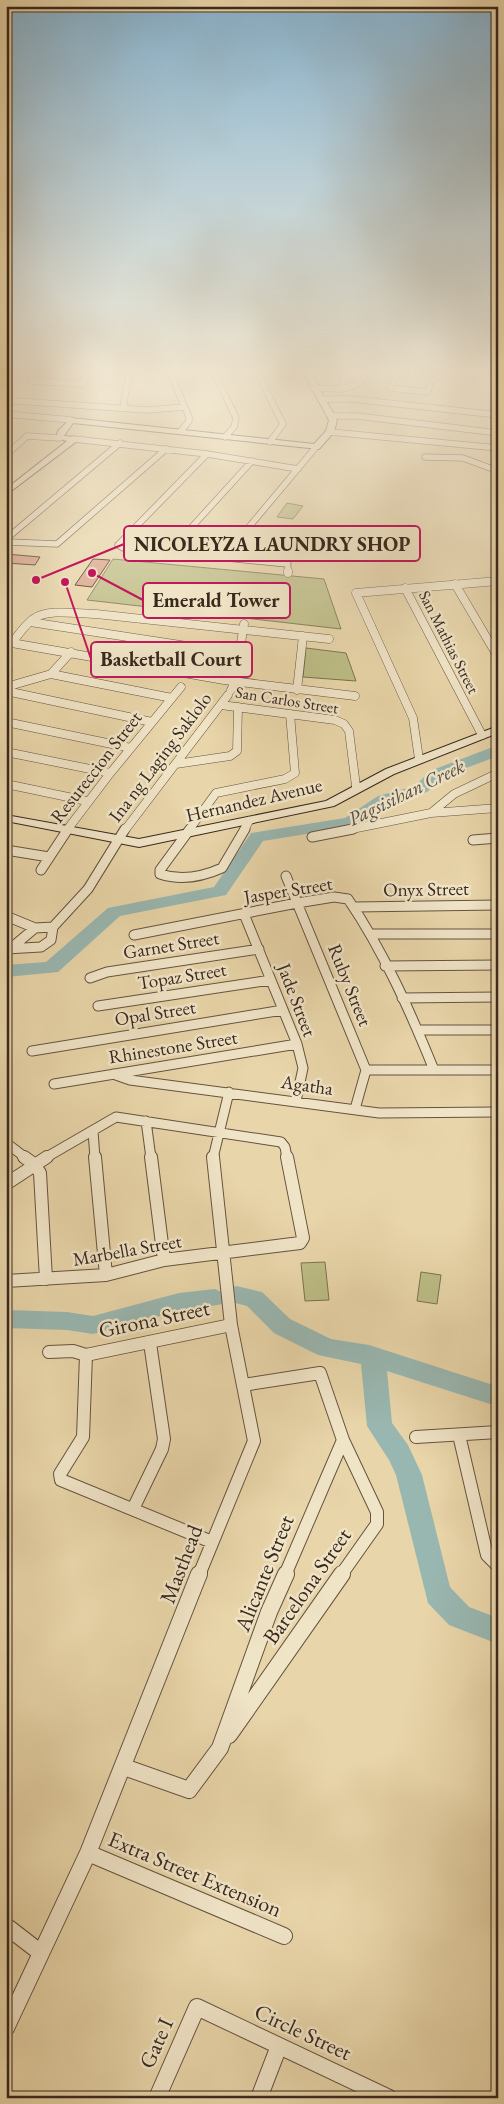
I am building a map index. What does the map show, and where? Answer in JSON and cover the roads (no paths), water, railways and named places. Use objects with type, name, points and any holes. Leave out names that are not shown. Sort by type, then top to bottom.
[{"type":"main road","points":[[6,493],[40,466]]},
{"type":"main road","name":"Hernandez Avenue","points":[[6,818],[139,843],[330,804],[356,786],[418,759],[498,729]]},
{"type":"street","points":[[93,466],[6,539],[8,542],[57,544],[146,466]]},
{"type":"street","points":[[195,466],[118,545],[123,548],[287,564]]},
{"type":"street","points":[[169,552],[247,466]]},
{"type":"street","points":[[282,466],[298,469]]},
{"type":"street","points":[[223,558],[300,466]]},
{"type":"street","points":[[485,466],[498,471]]},
{"type":"street","points":[[246,530],[282,535],[287,538],[288,573]]},
{"type":"street","points":[[418,759],[413,718],[356,594],[360,592],[498,581]]},
{"type":"street","points":[[455,584],[498,657]]},
{"type":"street","name":"San Mathias Street","points":[[405,588],[482,735]]},
{"type":"street","points":[[9,643],[30,622],[40,616],[96,614],[244,627],[329,639]]},
{"type":"street","points":[[30,622],[239,654]]},
{"type":"street","points":[[235,682],[244,627]]},
{"type":"street","points":[[297,690],[303,636]]},
{"type":"street","points":[[9,643],[71,652],[235,682],[354,696]]},
{"type":"street","points":[[52,674],[71,652]]},
{"type":"street","points":[[6,687],[52,674],[172,698]]},
{"type":"street","name":"Resureccion Street","points":[[41,870],[65,830],[87,801],[191,674]]},
{"type":"street","name":"Ina ng Laging Saklolo","points":[[8,949],[46,944],[53,934],[53,926],[88,889],[118,840],[221,705],[235,682]]},
{"type":"street","points":[[6,691],[152,722]]},
{"type":"street","name":"San Carlos Street","points":[[221,705],[335,720],[344,724],[349,731],[356,786]]},
{"type":"street","points":[[176,764],[230,756],[237,751],[238,707]]},
{"type":"street","points":[[249,821],[222,868],[176,878],[160,874],[160,870],[216,793],[285,779],[296,773],[290,714]]},
{"type":"street","points":[[6,722],[131,748]]},
{"type":"street","points":[[6,752],[110,774]]},
{"type":"street","points":[[431,813],[441,802],[463,787],[498,773]]},
{"type":"street","points":[[6,784],[87,801]]},
{"type":"street","points":[[312,837],[431,813],[498,808]]},
{"type":"street","points":[[473,840],[498,838]]},
{"type":"street","points":[[6,850],[49,857]]},
{"type":"street","name":"Ruby Street","points":[[286,876],[366,1070]]},
{"type":"street","name":"Jasper Street","points":[[134,935],[298,903],[334,897],[348,899],[355,906],[372,934],[385,966],[418,1030],[434,1070]]},
{"type":"street","name":"Onyx Street","points":[[355,906],[498,905]]},
{"type":"street","name":"Jade Street","points":[[244,914],[297,1044],[303,1068],[296,1101]]},
{"type":"street","points":[[6,916],[35,928],[53,926]]},
{"type":"street","points":[[8,949],[35,928]]},
{"type":"street","points":[[372,934],[498,934]]},
{"type":"street","name":"Garnet Street","points":[[90,978],[107,972],[259,949]]},
{"type":"street","points":[[385,966],[498,965]]},
{"type":"street","name":"Topaz Street","points":[[98,1006],[270,980]]},
{"type":"street","points":[[402,998],[498,997]]},
{"type":"street","name":"Opal Street","points":[[32,1051],[283,1010]]},
{"type":"street","points":[[418,1030],[498,1030]]},
{"type":"street","name":"Rhinestone Street","points":[[54,1084],[297,1044]]},
{"type":"street","points":[[355,1109],[366,1070],[498,1070]]},
{"type":"street","name":"Agatha","points":[[113,1074],[130,1080],[379,1113],[498,1112]]},
{"type":"street","name":"Masthead","points":[[6,2028],[88,1853],[124,1767],[212,1542],[252,1450],[254,1441],[231,1325],[212,1162],[229,1092]]},
{"type":"street","points":[[6,1184],[34,1164],[116,1117],[218,1131]]},
{"type":"street","points":[[146,1121],[164,1260]]},
{"type":"street","points":[[93,1131],[106,1275]]},
{"type":"street","name":"Marbella Street","points":[[6,1280],[106,1275],[164,1260],[300,1243],[303,1238],[284,1147],[281,1142],[218,1131]]},
{"type":"street","points":[[9,1145],[34,1164],[40,1173],[46,1279]]},
{"type":"street","name":"Girona Street","points":[[49,1352],[73,1351],[86,1355],[231,1325]]},
{"type":"street","points":[[150,1343],[164,1439],[162,1449],[133,1509],[212,1542]]},
{"type":"street","name":"Girona Street","points":[[86,1355],[83,1437],[60,1474],[61,1480],[133,1509]]},
{"type":"street","points":[[243,1385],[320,1373],[343,1440]]},
{"type":"street","points":[[416,1437],[498,1432]]},
{"type":"street","points":[[459,1435],[487,1555],[498,1566]]},
{"type":"street","name":"Alicante Street","points":[[124,1767],[189,1790],[220,1748],[269,1612],[343,1440]]},
{"type":"street","name":"Barcelona Street","points":[[220,1748],[377,1524],[376,1512],[343,1440]]},
{"type":"street","name":"Extra Street Extension","points":[[88,1853],[284,1936]]},
{"type":"street","points":[[6,1926],[41,1953]]},
{"type":"street","name":"Circle Street","points":[[197,2007],[389,2098]]},
{"type":"street","name":"Gate I","points":[[157,2098],[197,2007]]},
{"type":"street","points":[[259,2098],[279,2046]]},
{"type":"waterway","name":"Pagsisihan Creek","points":[[6,971],[51,968],[114,912],[220,891],[257,837],[350,822],[384,799],[421,789],[436,774],[498,750]]},
{"type":"waterway","name":"Pagsisihan Creek","points":[[236,1295],[254,1298],[282,1326],[327,1348],[369,1355]]},
{"type":"waterway","name":"Pagsisihan Creek","points":[[6,1319],[67,1321],[93,1325],[179,1302],[215,1298]]},
{"type":"waterway","name":"Pagsisihan Creek","points":[[369,1355],[490,1394],[498,1392]]},
{"type":"waterway","name":"Pagsisihan Creek","points":[[369,1355],[374,1363],[380,1426],[399,1453],[409,1475],[438,1594],[459,1616],[498,1631]]},
{"type":"place","name":"Emerald Tower","points":[[92,573]]},
{"type":"place","name":"NICOLEYZA LAUNDRY SHOP","points":[[36,580]]},
{"type":"place","name":"Basketball Court","points":[[65,582]]}]
